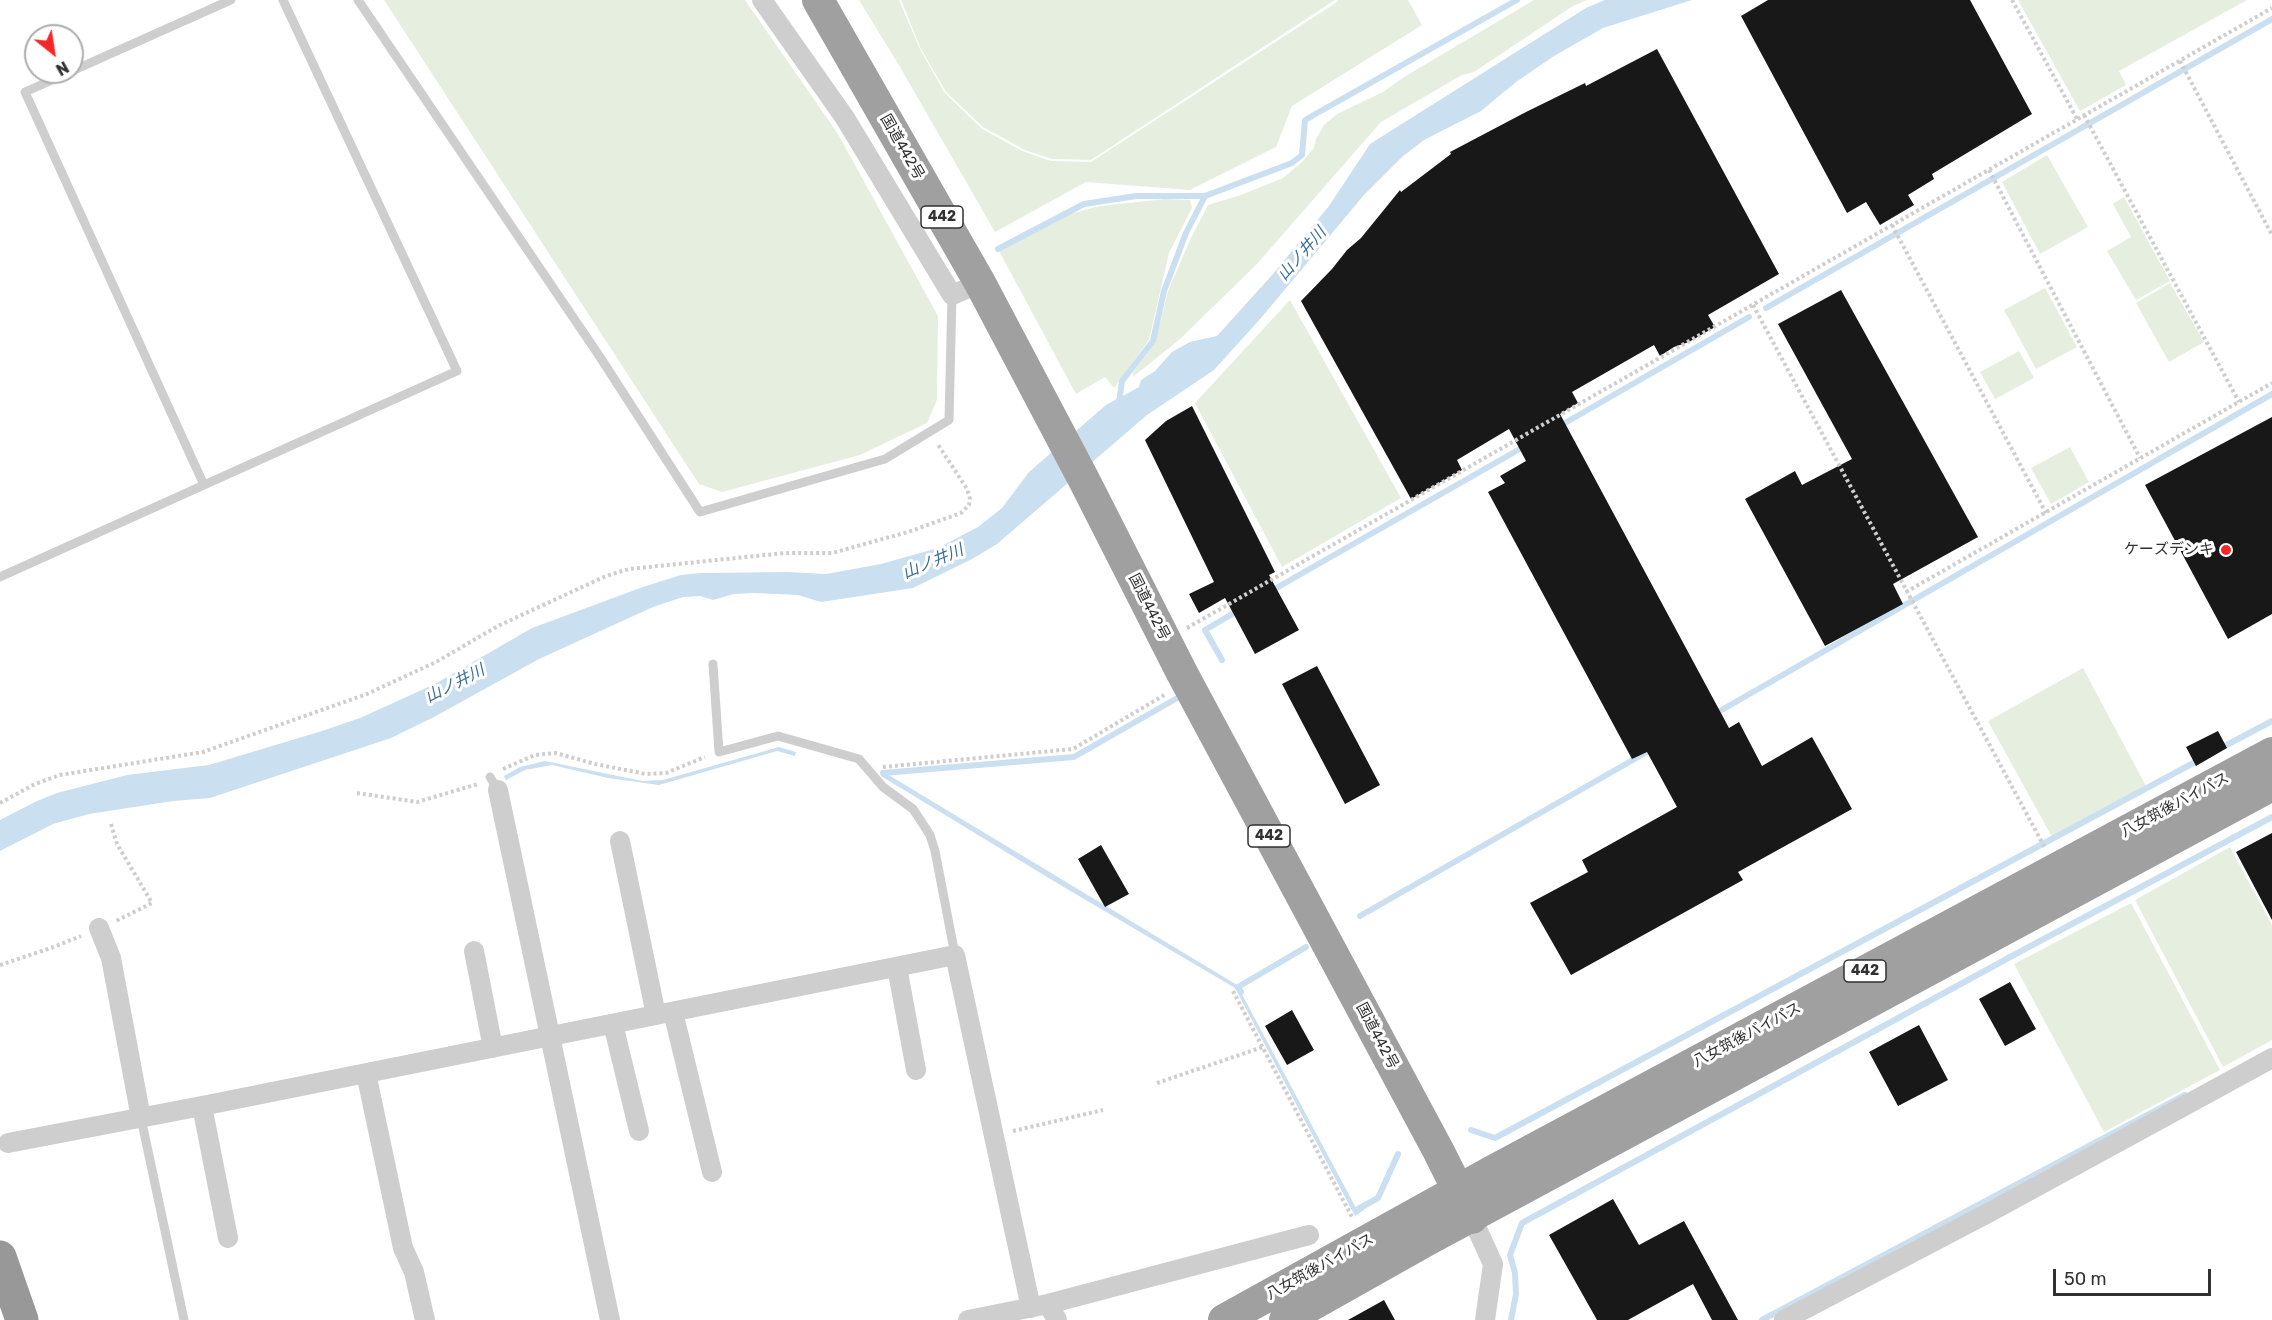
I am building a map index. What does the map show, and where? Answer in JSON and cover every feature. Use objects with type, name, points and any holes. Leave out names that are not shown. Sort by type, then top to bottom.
[{"type":"highway","name":"国道442号","points":[[818,0],[966,289],[1061,436],[1165,639],[1472,1218]]},
{"type":"highway","name":"八女筑後バイパス","points":[[1224,1320],[1458,1190],[2272,753]]},
{"type":"highway","name":"八女筑後バイパス","points":[[1285,1320],[1427,1240],[1472,1218],[2272,785]]},
{"type":"highway","points":[[0,1257],[22,1320]]},
{"type":"street","points":[[762,0],[966,289]]},
{"type":"street","points":[[494,783],[610,1320]]},
{"type":"street","points":[[620,841],[665,1013],[712,1172]]},
{"type":"street","points":[[99,928],[111,958],[141,1118]]},
{"type":"street","points":[[474,951],[493,1048]]},
{"type":"street","points":[[8,1143],[955,955],[994,1136],[1046,1310]]},
{"type":"street","points":[[897,967],[916,1070]]},
{"type":"street","points":[[614,1024],[639,1131]]},
{"type":"street","points":[[1784,1320],[1992,1211],[2272,1058]]},
{"type":"street","points":[[366,1073],[404,1248],[414,1272],[425,1320]]},
{"type":"street","points":[[202,1106],[228,1238]]},
{"type":"street","points":[[1472,1218],[1493,1264],[1485,1320]]},
{"type":"street","points":[[968,1320],[1046,1310],[1309,1235]]},
{"type":"lane","points":[[84,66],[231,0]]},
{"type":"lane","points":[[0,577],[457,371],[283,0]]},
{"type":"lane","points":[[358,0],[600,357],[700,512],[885,459],[949,420],[966,289]]},
{"type":"lane","points":[[44,84],[26,92],[204,485]]},
{"type":"lane","points":[[712,664],[718,752],[778,736],[859,759],[883,788],[913,809],[930,835],[935,851],[955,955]]},
{"type":"lane","points":[[141,1118],[184,1320]]},
{"type":"path","points":[[2012,0],[2077,119]]},
{"type":"path","points":[[1165,639],[2272,8]]},
{"type":"path","points":[[2180,61],[2272,235]]},
{"type":"path","points":[[2084,115],[2239,402]]},
{"type":"path","points":[[1989,170],[2140,458]]},
{"type":"path","points":[[1892,225],[2046,513]]},
{"type":"path","points":[[1753,305],[2055,869]]},
{"type":"path","points":[[1906,592],[2272,383]]},
{"type":"path","points":[[0,803],[34,784],[60,775],[203,752],[367,694],[436,662],[500,625],[606,576],[629,569],[785,553],[832,553],[908,532],[960,513],[969,505],[967,489],[929,432]]},
{"type":"path","points":[[868,769],[1073,749],[1175,690]]},
{"type":"path","points":[[357,793],[417,802],[494,783],[535,754],[556,753],[595,764],[646,774],[666,773],[718,752]]},
{"type":"path","points":[[1233,991],[1355,1222]]},
{"type":"path","points":[[1157,1083],[1263,1047]]},
{"type":"path","points":[[994,1136],[1103,1110]]},
{"type":"green space","points":[[384,0],[745,0],[838,134],[938,316],[937,400],[927,423],[860,455],[722,492],[699,484]]},
{"type":"green space","points":[[859,0],[899,0],[920,49],[944,92],[982,129],[1022,151],[1051,161],[1091,162],[1338,0],[1408,0],[1422,25],[1292,106],[1276,147],[1190,190],[1086,182],[995,232]]},
{"type":"green space","points":[[901,0],[1335,0],[1091,160],[1052,159],[1025,150],[983,127],[946,92],[921,49]]},
{"type":"green space","points":[[1534,0],[1587,0],[1573,6],[1474,72],[1462,75],[1381,122],[1256,265],[1180,339],[1133,377],[1133,372],[1155,343],[1168,291],[1208,205],[1283,178],[1314,148],[1324,125],[1337,114],[1383,92],[1404,77]]},
{"type":"green space","points":[[2018,0],[2247,0],[2119,71],[2126,85],[2080,111]]},
{"type":"green space","points":[[2047,155],[2088,227],[2040,254],[2002,182]]},
{"type":"green space","points":[[2124,197],[2170,281],[2136,300],[2107,251],[2131,237],[2113,204]]},
{"type":"green space","points":[[1165,199],[1190,200],[1192,208],[1169,253],[1149,340],[1114,388],[1105,377],[1076,394],[999,251],[1069,214],[1100,206]]},
{"type":"green space","points":[[2170,283],[2204,342],[2169,362],[2136,303]]},
{"type":"green space","points":[[2045,288],[2077,347],[2036,369],[2004,310]]},
{"type":"green space","points":[[1290,300],[1401,498],[1282,567],[1195,403]]},
{"type":"green space","points":[[2019,351],[2034,378],[1995,399],[1980,372]]},
{"type":"green space","points":[[2070,447],[2089,482],[2051,504],[2031,468]]},
{"type":"green space","points":[[2083,668],[2146,786],[2052,837],[1988,721]]},
{"type":"green space","points":[[2230,847],[2272,925],[2272,1040],[2223,1067],[2135,900]]},
{"type":"green space","points":[[2131,903],[2220,1070],[2104,1132],[2014,964]]},
{"type":"water","name":"山ノ井川","points":[[1605,0],[1692,0],[1603,28],[1554,56],[1516,82],[1481,111],[1424,140],[1402,157],[1364,195],[1261,318],[1214,370],[1147,415],[997,544],[972,559],[913,588],[821,602],[798,595],[753,593],[734,594],[713,600],[700,596],[683,597],[653,607],[539,659],[391,738],[210,798],[173,801],[89,814],[53,824],[0,851],[0,820],[37,801],[57,793],[127,775],[209,765],[360,718],[435,684],[532,628],[643,587],[681,575],[701,573],[826,574],[881,564],[938,548],[978,527],[1002,508],[1029,472],[1106,405],[1139,387],[1141,380],[1155,371],[1172,352],[1190,342],[1217,336],[1273,274],[1329,206],[1370,144],[1586,8]]},
{"type":"water","points":[[779,747],[796,752],[795,756],[777,751],[659,785],[608,778],[552,765],[525,770],[506,780],[504,776],[520,767],[545,761],[642,781],[663,780]]},
{"type":"water","points":[[882,771],[1237,985],[1356,1208],[1363,1207],[1364,1210],[1355,1216],[1235,988],[881,776]]},
{"type":"building","points":[[1768,0],[1970,0],[2032,114],[1932,174],[1934,179],[1908,195],[1914,205],[1880,225],[1866,202],[1847,213],[1741,16]]},
{"type":"building","points":[[1657,49],[1779,274],[1708,315],[1715,327],[1689,342],[1674,347],[1660,356],[1654,345],[1572,392],[1578,403],[1560,414],[1729,728],[1739,722],[1762,766],[1812,737],[1852,809],[1738,872],[1743,880],[1571,975],[1530,903],[1588,872],[1582,860],[1677,807],[1647,752],[1632,759],[1488,492],[1505,483],[1500,476],[1526,461],[1509,429],[1457,460],[1462,470],[1411,499],[1301,301],[1347,250],[1361,238],[1400,190],[1401,192],[1451,154],[1450,152],[1526,112],[1585,83],[1586,86]]},
{"type":"building","points":[[1841,290],[1978,537],[1893,584],[1903,604],[1825,646],[1745,499],[1795,471],[1802,485],[1852,459],[1778,324]]},
{"type":"building","points":[[1192,406],[1275,572],[1269,575],[1299,630],[1255,654],[1225,598],[1199,613],[1189,594],[1214,582],[1145,440],[1166,421]]},
{"type":"building","name":"ケーズデンキ","points":[[2272,417],[2272,614],[2228,639],[2145,485]]},
{"type":"building","points":[[1317,666],[1380,785],[1345,804],[1282,684]]},
{"type":"building","points":[[2218,731],[2227,748],[2196,766],[2186,747]]},
{"type":"building","points":[[2272,833],[2272,920],[2236,852]]},
{"type":"building","points":[[1101,845],[1129,894],[1105,907],[1078,859]]},
{"type":"building","points":[[2010,982],[2036,1029],[2005,1046],[1979,999]]},
{"type":"building","points":[[1292,1010],[1314,1050],[1287,1065],[1265,1026]]},
{"type":"building","points":[[1919,1025],[1948,1080],[1898,1106],[1869,1052]]},
{"type":"building","points":[[1613,1199],[1639,1245],[1684,1221],[1738,1320],[1712,1320],[1693,1284],[1628,1320],[1597,1320],[1549,1235]]},
{"type":"building","points":[[1384,1300],[1395,1320],[1348,1320]]},
{"type":"waterway","points":[[998,249],[1084,204],[1136,196],[1205,196],[1292,163],[1302,155],[1305,120],[1517,0]]},
{"type":"waterway","points":[[1766,308],[2272,19]]},
{"type":"waterway","points":[[1119,403],[1122,381],[1153,341],[1164,291],[1186,233],[1205,196]]},
{"type":"waterway","points":[[1558,427],[1749,317]]},
{"type":"waterway","points":[[1713,715],[2272,394]]},
{"type":"waterway","points":[[1271,591],[1525,446]]},
{"type":"waterway","points":[[1222,660],[1205,630],[1239,610]]},
{"type":"waterway","points":[[883,773],[1074,757],[1179,697]]},
{"type":"waterway","points":[[2219,749],[2272,721]]},
{"type":"waterway","points":[[1360,916],[1652,749]]},
{"type":"waterway","points":[[1471,1130],[1495,1138],[2199,760]]},
{"type":"waterway","points":[[1511,1320],[1516,1294],[1515,1273],[1510,1255],[1522,1223],[2272,817]]},
{"type":"waterway","points":[[1241,992],[1238,987],[1306,947]]},
{"type":"waterway","points":[[1762,1320],[2185,1095]]},
{"type":"waterway","points":[[1358,1209],[1378,1198],[1398,1154]]},
{"type":"place","name":"ケーズデンキ","points":[[2226,550]]}]
